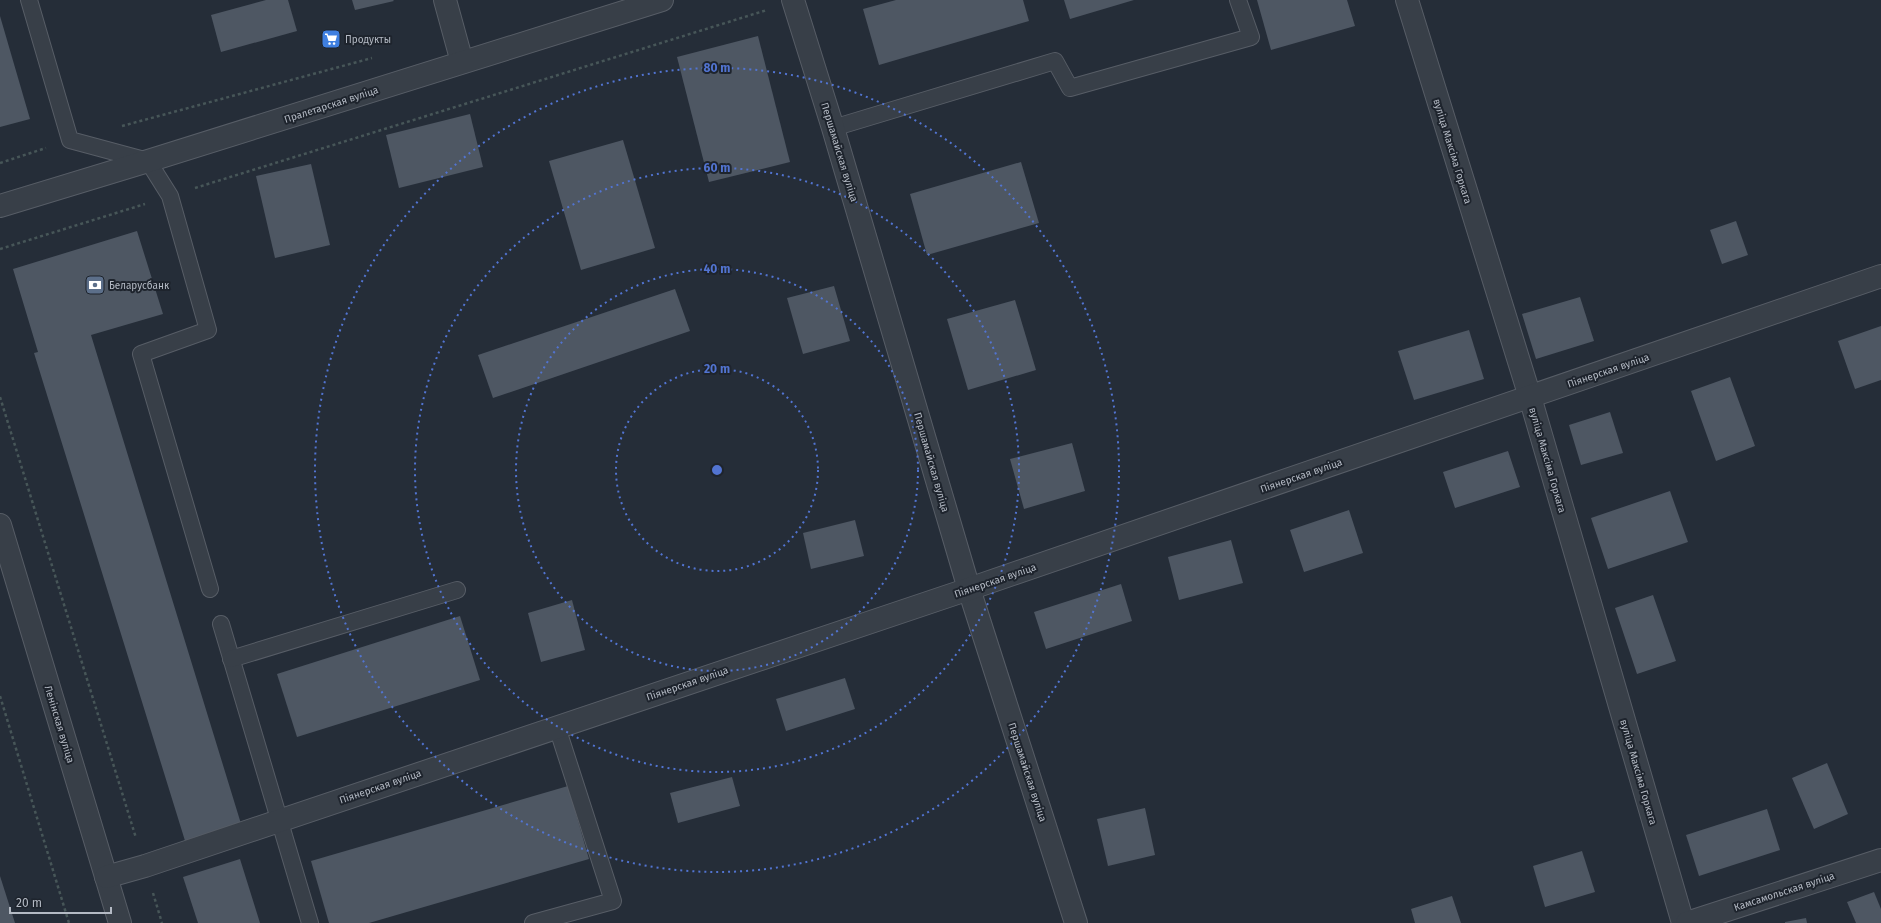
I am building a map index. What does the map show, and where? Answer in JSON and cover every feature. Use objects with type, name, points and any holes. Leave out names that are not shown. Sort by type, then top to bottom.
[{"type":"street","points":[[445,0],[462,62]]},
{"type":"street","name":"Пралетарская вуліца","points":[[0,206],[662,0]]},
{"type":"street","name":"вуліца Максіма Горкага","points":[[1407,0],[1530,397],[1683,923]]},
{"type":"street","name":"Першамайская вуліца","points":[[793,1],[833,128],[969,589],[1076,923]]},
{"type":"street","name":"Піянерская вуліца","points":[[106,877],[145,866],[969,589],[1881,276]]},
{"type":"street","name":"Ленінская вуліца","points":[[0,525],[120,923]]},
{"type":"street","name":"Камсамольская вуліца","points":[[1688,923],[1881,860]]},
{"type":"lane","points":[[29,0],[70,140],[148,161],[170,196],[208,330],[141,354],[210,589]]},
{"type":"lane","points":[[833,128],[1055,61],[1070,88],[1251,37],[1238,0]]},
{"type":"lane","points":[[231,659],[457,590]]},
{"type":"lane","points":[[221,624],[278,821],[310,923]]},
{"type":"lane","points":[[533,923],[613,901],[557,727]]},
{"type":"path","points":[[0,249],[793,1]]},
{"type":"path","points":[[116,128],[377,57]]},
{"type":"path","points":[[0,162],[70,140]]},
{"type":"path","points":[[0,397],[162,923]]},
{"type":"path","points":[[0,696],[69,923]]},
{"type":"building","points":[[266,0],[288,0],[297,31],[221,52],[211,15]]},
{"type":"building","points":[[352,0],[393,0],[394,1],[355,10]]},
{"type":"building","points":[[896,0],[1023,0],[1029,21],[879,65],[863,9]]},
{"type":"building","points":[[1064,0],[1134,0],[1070,19]]},
{"type":"building","points":[[1257,0],[1347,0],[1355,26],[1271,50]]},
{"type":"building","points":[[0,16],[30,119],[0,127]]},
{"type":"building","points":[[758,36],[790,162],[709,182],[677,57]]},
{"type":"building","points":[[470,114],[483,167],[399,188],[386,135]]},
{"type":"building","points":[[623,140],[655,248],[581,270],[549,161]]},
{"type":"building","points":[[1021,162],[1039,223],[927,255],[910,194]]},
{"type":"building","points":[[311,164],[330,245],[275,258],[256,176]]},
{"type":"building","points":[[1736,221],[1748,255],[1722,264],[1710,230]]},
{"type":"building","points":[[137,231],[163,314],[91,335],[242,827],[186,844],[34,353],[38,352],[13,269]]},
{"type":"building","points":[[834,286],[850,341],[803,354],[787,298]]},
{"type":"building","points":[[675,289],[690,331],[493,398],[478,355]]},
{"type":"building","points":[[1580,297],[1594,341],[1536,359],[1522,314]]},
{"type":"building","points":[[1015,300],[1036,370],[968,390],[947,319]]},
{"type":"building","points":[[1881,326],[1881,380],[1855,389],[1838,341]]},
{"type":"building","points":[[1469,330],[1484,379],[1414,400],[1398,351]]},
{"type":"building","points":[[1730,377],[1755,446],[1716,461],[1691,391]]},
{"type":"building","points":[[1610,412],[1623,453],[1581,465],[1569,425]]},
{"type":"building","points":[[1072,443],[1085,491],[1024,509],[1010,459]]},
{"type":"building","points":[[1508,451],[1520,487],[1455,508],[1443,472]]},
{"type":"building","points":[[1670,491],[1688,542],[1608,569],[1591,518]]},
{"type":"building","points":[[1349,510],[1363,553],[1304,572],[1290,530]]},
{"type":"building","points":[[855,520],[864,556],[811,569],[803,533]]},
{"type":"building","points":[[1231,540],[1243,583],[1179,600],[1168,557]]},
{"type":"building","points":[[1121,584],[1132,621],[1046,649],[1034,612]]},
{"type":"building","points":[[1653,595],[1676,661],[1637,674],[1615,608]]},
{"type":"building","points":[[572,600],[585,650],[541,662],[528,613]]},
{"type":"building","points":[[460,616],[480,680],[297,737],[277,674]]},
{"type":"building","points":[[845,678],[855,709],[786,731],[776,699]]},
{"type":"building","points":[[1827,763],[1848,814],[1814,829],[1792,778]]},
{"type":"building","points":[[732,777],[740,806],[678,823],[670,793]]},
{"type":"building","points":[[568,786],[589,859],[369,923],[329,923],[311,861]]},
{"type":"building","points":[[1145,808],[1155,855],[1108,866],[1097,819]]},
{"type":"building","points":[[1767,809],[1780,850],[1699,876],[1686,835]]},
{"type":"building","points":[[1582,851],[1595,892],[1545,907],[1533,866]]},
{"type":"building","points":[[240,859],[260,923],[198,923],[183,877]]},
{"type":"building","points":[[0,876],[15,923],[0,923]]},
{"type":"building","points":[[1874,892],[1881,909],[1881,923],[1856,923],[1847,902]]},
{"type":"building","points":[[1452,896],[1461,923],[1415,923],[1411,909]]},
{"type":"building","points":[[1806,918],[1807,923],[1785,923],[1785,922]]},
{"type":"place","name":"Продукты","points":[[331,39]]},
{"type":"place","name":"Беларусбанк","points":[[95,285]]}]
